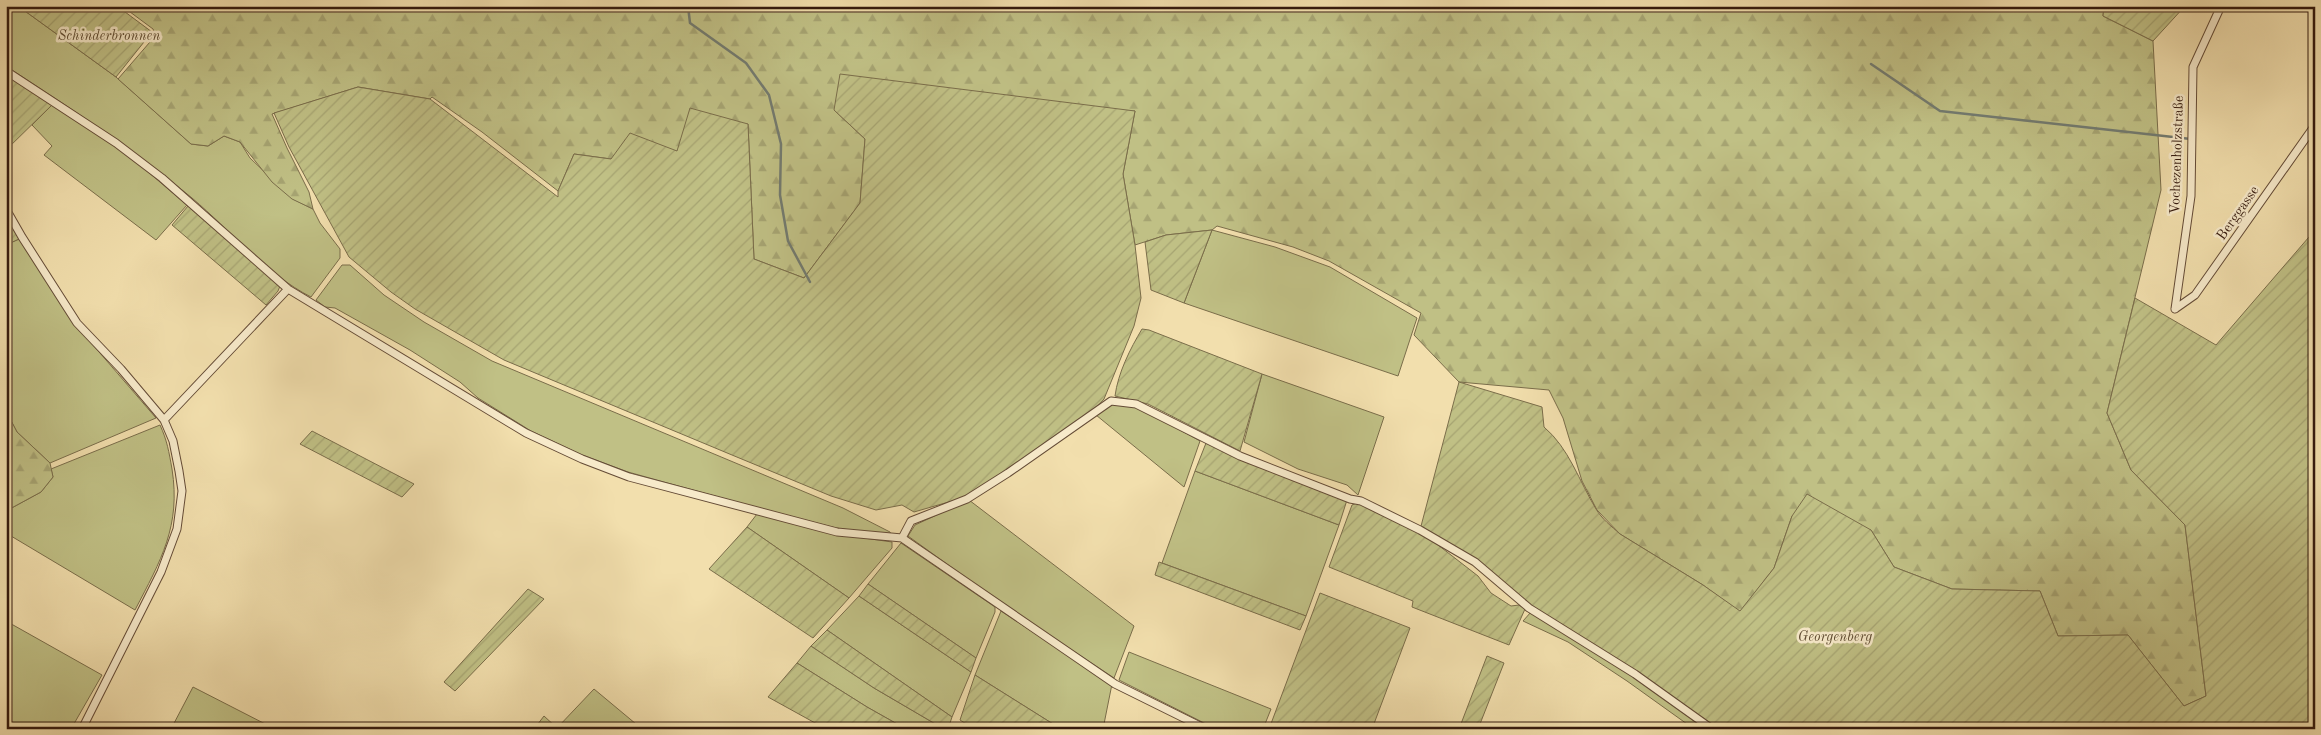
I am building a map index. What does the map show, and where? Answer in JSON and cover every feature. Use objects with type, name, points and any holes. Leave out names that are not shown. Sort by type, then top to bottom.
[{"type":"street","name":"Vochezenholzstraße","points":[[2175,309],[2191,196],[2193,67],[2221,6]]},
{"type":"street","points":[[6,71],[116,143],[162,178],[288,289],[526,433],[582,459],[630,477],[837,532],[902,538],[1115,684],[1206,729]]},
{"type":"street","name":"Berggasse","points":[[2175,309],[2195,295],[2315,125]]},
{"type":"street","points":[[6,209],[77,323],[121,369],[164,420],[173,442],[182,491],[177,529],[161,572],[82,729]]},
{"type":"street","points":[[164,420],[288,289]]},
{"type":"street","points":[[902,538],[911,521],[968,498],[1111,401],[1136,404],[1240,456],[1350,499],[1361,501],[1420,530],[1475,562],[1529,608],[1635,674],[1712,729]]},
{"type":"green space","points":[[6,6],[18,6],[116,77],[191,144],[208,146],[224,136],[240,142],[250,158],[293,199],[313,209],[320,223],[340,249],[340,258],[311,297],[264,264],[192,198],[147,163],[77,113],[6,66]]},
{"type":"green space","name":"Schinderbronnen","points":[[18,6],[117,6],[152,32],[116,77]]},
{"type":"green space","points":[[122,6],[2104,6],[2103,16],[2153,41],[2161,190],[2107,413],[2131,470],[2185,525],[2206,696],[2184,706],[2128,635],[2058,636],[2040,591],[1952,589],[1894,567],[1871,530],[1792,516],[1774,568],[1740,612],[1703,585],[1620,534],[1597,510],[1582,481],[1563,418],[1549,390],[1459,382],[1414,335],[1421,313],[1329,261],[1293,247],[1217,226],[1212,230],[1166,235],[1135,245],[1123,174],[1135,111],[834,110],[865,139],[860,203],[804,278],[754,259],[748,124],[677,151],[611,159],[574,154],[558,191],[482,132],[432,97],[430,99],[358,87],[272,114],[309,192],[313,209],[292,199],[272,182],[240,142],[224,136],[208,146],[191,144],[118,79],[156,35],[153,29]]},
{"type":"green space","points":[[2104,6],[2185,6],[2153,41],[2103,16]]},
{"type":"green space","points":[[6,74],[53,104],[6,150]]},
{"type":"green space","points":[[840,74],[1135,111],[1123,174],[1135,245],[1141,298],[1134,326],[1104,399],[1095,409],[966,497],[914,512],[902,505],[876,510],[831,496],[504,360],[415,309],[349,257],[289,147],[274,113],[358,87],[430,99],[558,197],[558,191],[574,154],[611,159],[630,133],[677,151],[690,108],[748,124],[754,259],[804,278],[860,203],[865,139],[834,110]]},
{"type":"green space","points":[[53,104],[127,154],[187,205],[156,240],[44,155],[52,146],[32,125]]},
{"type":"green space","points":[[188,206],[280,286],[266,305],[172,225]]},
{"type":"green space","points":[[6,216],[19,239],[6,245]]},
{"type":"green space","points":[[1212,230],[1275,247],[1330,267],[1417,318],[1398,376],[1184,303]]},
{"type":"green space","points":[[1212,230],[1184,303],[1151,290],[1145,242],[1166,235]]},
{"type":"green space","name":"Georgenberg","points":[[2315,230],[2315,729],[1712,729],[1529,608],[1475,562],[1420,530],[1459,382],[1542,407],[1544,427],[1553,435],[1567,455],[1596,509],[1604,519],[1620,534],[1703,585],[1740,611],[1774,568],[1792,516],[1807,494],[1871,530],[1894,567],[1952,589],[2040,591],[2058,636],[2128,635],[2184,706],[2206,696],[2185,525],[2131,470],[2107,413],[2135,298],[2216,345]]},
{"type":"green space","points":[[19,239],[75,324],[156,418],[50,463],[17,432],[6,411],[6,245]]},
{"type":"green space","points":[[342,265],[350,265],[384,295],[424,322],[492,361],[843,508],[890,532],[892,536],[836,528],[628,472],[582,455],[531,431],[478,398],[460,382],[410,350],[335,308],[325,307],[316,300]]},
{"type":"green space","points":[[1142,329],[1149,330],[1262,374],[1240,451],[1148,404],[1115,396],[1125,361]]},
{"type":"green space","points":[[1262,374],[1384,417],[1358,495],[1347,485],[1298,469],[1244,442]]},
{"type":"green space","points":[[1110,405],[1137,406],[1200,441],[1184,487],[1096,415]]},
{"type":"green space","points":[[6,411],[17,432],[50,463],[53,477],[41,492],[6,511]]},
{"type":"green space","points":[[160,425],[169,452],[172,469],[174,508],[167,542],[161,558],[135,610],[6,533],[6,511],[41,492],[53,477],[51,469]]},
{"type":"green space","points":[[312,431],[414,484],[402,497],[300,444]]},
{"type":"green space","points":[[1206,443],[1347,500],[1339,525],[1195,471]]},
{"type":"green space","points":[[1195,471],[1339,525],[1306,616],[1162,563]]},
{"type":"green space","points":[[969,500],[1134,626],[1114,678],[1001,603],[908,536],[915,525]]},
{"type":"green space","points":[[1359,502],[1420,531],[1478,576],[1491,593],[1511,606],[1519,605],[1525,609],[1509,645],[1412,607],[1413,601],[1329,567],[1352,505]]},
{"type":"green space","points":[[757,514],[836,534],[892,542],[892,548],[849,598],[747,527]]},
{"type":"green space","points":[[747,527],[849,598],[813,638],[709,569]]},
{"type":"green space","points":[[901,543],[995,607],[995,612],[976,658],[868,584]]},
{"type":"green space","points":[[1159,562],[1306,616],[1300,630],[1155,575]]},
{"type":"green space","points":[[868,584],[976,658],[971,672],[859,596]]},
{"type":"green space","points":[[528,589],[544,599],[455,691],[444,682]]},
{"type":"green space","points":[[1320,593],[1410,628],[1372,729],[1269,729]]},
{"type":"green space","points":[[859,596],[971,672],[952,717],[827,630]]},
{"type":"green space","points":[[1001,611],[1112,684],[1103,729],[1061,729],[975,675]]},
{"type":"green space","points":[[1531,612],[1635,676],[1708,729],[1694,729],[1568,642],[1523,621]]},
{"type":"green space","points":[[6,621],[102,675],[71,729],[6,729]]},
{"type":"green space","points":[[827,630],[952,717],[948,729],[944,729],[874,688],[811,646]]},
{"type":"green space","points":[[811,646],[874,688],[944,729],[906,729],[867,707],[797,663]]},
{"type":"green space","points":[[1129,652],[1271,709],[1263,729],[1216,729],[1119,680]]},
{"type":"green space","points":[[1487,656],[1504,663],[1478,729],[1459,729]]},
{"type":"green space","points":[[797,663],[906,729],[826,729],[768,697]]},
{"type":"green space","points":[[975,675],[1061,729],[974,729],[960,720]]},
{"type":"green space","points":[[193,687],[275,729],[171,729]]},
{"type":"green space","points":[[594,689],[642,729],[534,729],[544,716],[557,728]]},
{"type":"waterway","points":[[688,6],[690,23],[746,63],[769,95],[781,144],[780,195],[788,241],[810,282]]},
{"type":"waterway","points":[[1871,64],[1940,111],[2191,139]]}]
